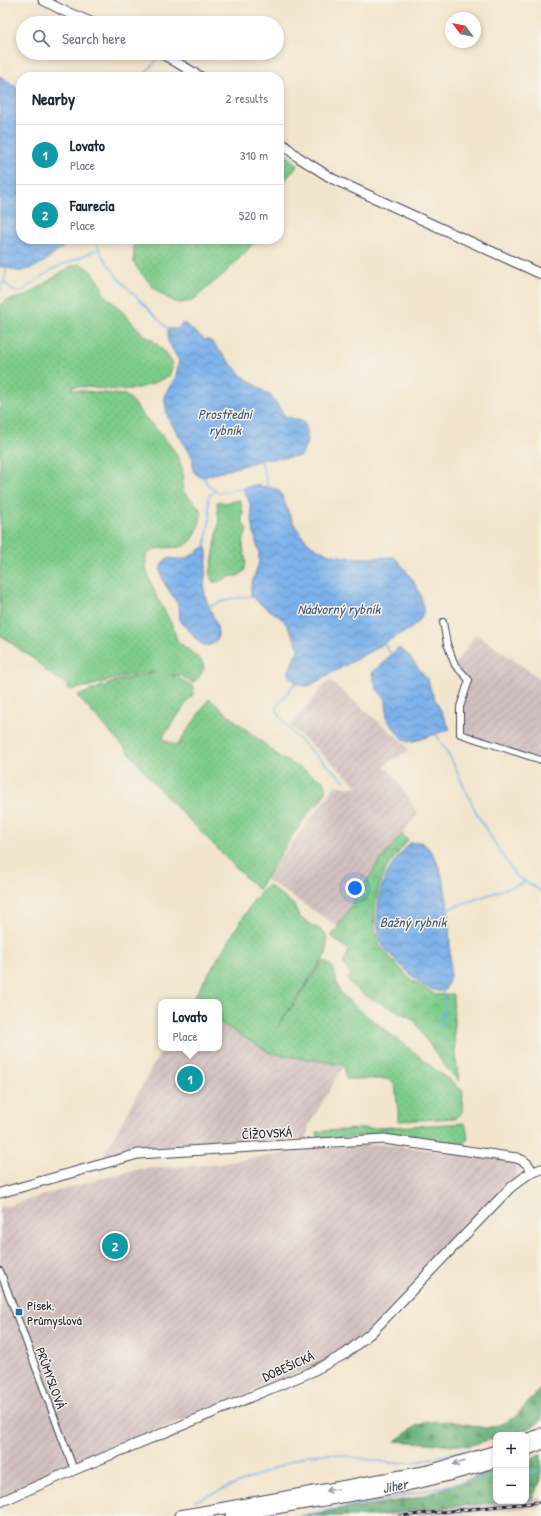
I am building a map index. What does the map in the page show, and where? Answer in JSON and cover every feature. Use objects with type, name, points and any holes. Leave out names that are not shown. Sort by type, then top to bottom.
[{"type":"highway","points":[[529,1439],[541,1434]]},
{"type":"highway","points":[[529,1449],[541,1444]]},
{"type":"highway","points":[[180,1516],[429,1471],[493,1452]]},
{"type":"highway","points":[[230,1516],[391,1489],[431,1480],[493,1462]]},
{"type":"street","points":[[43,0],[76,16]]},
{"type":"street","points":[[173,60],[193,72]]},
{"type":"street","points":[[284,145],[298,157],[333,179],[541,274]]},
{"type":"street","points":[[443,622],[447,644],[455,666],[469,680],[460,707],[460,734],[541,760]]},
{"type":"street","name":"ČÍŽOVSKÁ","points":[[0,1193],[138,1154],[384,1139],[511,1157],[527,1163],[537,1170]]},
{"type":"street","name":"DOBEŠICKÁ","points":[[0,1502],[305,1374],[345,1354],[372,1332],[510,1188],[537,1170]]},
{"type":"street","name":"PRŮMYSLOVÁ","points":[[0,1271],[74,1470]]},
{"type":"shaded area","points":[[476,634],[541,679],[541,760],[460,734],[458,727],[467,684],[455,665]]},
{"type":"shaded area","points":[[329,680],[404,743],[409,751],[390,761],[384,766],[395,777],[418,814],[379,862],[338,926],[265,879],[336,785],[349,788],[358,786],[290,726]]},
{"type":"shaded area","points":[[222,1024],[270,1053],[344,1065],[309,1125],[307,1139],[139,1149],[104,1158],[105,1152],[161,1051],[222,1051]]},
{"type":"shaded area","points":[[384,1144],[510,1161],[516,1167],[517,1173],[515,1179],[370,1330],[343,1351],[310,1368],[78,1462],[0,1498],[0,1208],[106,1177],[140,1169],[217,1164],[314,1148]]},
{"type":"shaded area","points":[[541,1498],[541,1507],[439,1516],[372,1516],[493,1503],[529,1504],[529,1500]]},
{"type":"green space","points":[[284,152],[298,165],[284,181]]},
{"type":"green space","points":[[134,244],[252,244],[226,272],[192,301],[180,303],[172,301],[157,291],[139,271],[134,263]]},
{"type":"green space","points":[[79,264],[91,271],[95,276],[101,285],[103,294],[115,304],[144,335],[153,340],[165,352],[172,362],[172,368],[169,376],[131,389],[116,390],[72,387],[72,390],[125,395],[130,399],[173,449],[181,464],[183,473],[183,491],[197,505],[201,515],[194,538],[188,544],[182,547],[159,548],[146,556],[146,565],[151,582],[173,627],[177,640],[180,644],[197,656],[203,663],[204,668],[199,677],[193,683],[181,676],[172,675],[194,687],[193,694],[164,735],[163,739],[177,746],[209,699],[280,757],[323,781],[326,786],[322,799],[312,808],[258,890],[158,788],[126,749],[77,696],[119,680],[155,672],[132,674],[90,686],[69,690],[62,681],[47,672],[35,660],[0,635],[0,305],[8,300],[26,296],[69,267]]},
{"type":"green space","points":[[240,500],[243,513],[242,521],[247,530],[243,542],[246,561],[245,570],[242,574],[237,576],[233,576],[218,582],[213,582],[210,575],[219,523],[217,502],[220,501],[223,503]]},
{"type":"green space","points":[[402,834],[408,840],[387,867],[380,883],[375,907],[375,929],[380,946],[410,979],[436,995],[453,994],[455,1055],[459,1081],[441,1061],[413,1020],[369,997],[354,987],[348,980],[351,974],[343,964],[349,950],[331,937],[379,862]]},
{"type":"green space","points":[[268,885],[294,905],[299,917],[325,933],[327,941],[326,954],[277,1028],[323,961],[327,963],[333,969],[339,990],[343,996],[463,1091],[462,1112],[457,1118],[398,1121],[395,1084],[389,1079],[346,1079],[344,1065],[270,1053],[222,1024],[222,999],[193,999],[255,898]]},
{"type":"green space","points":[[464,1123],[466,1126],[468,1139],[464,1143],[382,1135],[318,1139],[317,1132],[326,1131]]},
{"type":"green space","points":[[541,1388],[541,1421],[526,1430],[518,1432],[493,1432],[493,1439],[468,1446],[395,1441],[416,1426],[426,1422],[450,1421],[486,1428],[499,1425],[515,1417]]},
{"type":"green space","points":[[541,1454],[541,1480],[532,1499],[529,1500],[529,1468],[529,1459]]},
{"type":"green space","points":[[493,1471],[493,1503],[372,1516],[296,1516],[416,1498]]},
{"type":"water","points":[[0,76],[13,84],[16,88],[16,244],[67,244],[42,263],[28,270],[16,271],[6,267],[0,267]]},
{"type":"water","name":"Prostřední rybník","points":[[182,324],[185,324],[204,339],[211,341],[240,374],[272,397],[285,416],[304,423],[307,430],[307,442],[301,456],[262,460],[203,477],[199,476],[193,471],[193,458],[168,418],[164,396],[176,376],[179,361],[168,341],[168,329],[178,329]]},
{"type":"water","name":"Nádvorný rybník","points":[[255,485],[278,489],[299,532],[310,544],[322,551],[342,557],[352,558],[394,557],[411,578],[421,596],[423,614],[419,621],[406,631],[309,686],[299,684],[294,681],[288,673],[299,648],[293,636],[281,618],[261,605],[251,595],[251,586],[259,562],[259,552],[254,534],[250,503],[243,488]]},
{"type":"water","points":[[206,547],[207,557],[204,589],[218,633],[215,642],[210,645],[199,642],[181,623],[179,607],[165,584],[161,573],[161,567],[166,559],[184,559]]},
{"type":"water","points":[[398,648],[407,654],[428,680],[431,691],[450,729],[408,742],[400,736],[387,719],[386,699],[377,690],[372,673]]},
{"type":"water","name":"Bažný rybník","points":[[421,842],[429,849],[437,862],[446,892],[450,945],[450,975],[444,991],[434,990],[421,984],[386,949],[381,942],[379,935],[378,910],[380,892],[385,878],[396,860],[410,843]]},
{"type":"waterway","points":[[146,72],[157,60]]},
{"type":"waterway","points":[[98,244],[101,254],[118,278],[169,330]]},
{"type":"waterway","points":[[7,267],[4,282],[13,291],[20,292],[53,269],[99,249]]},
{"type":"waterway","points":[[0,292],[3,283]]},
{"type":"waterway","points":[[261,460],[268,487]]},
{"type":"waterway","points":[[203,476],[210,487],[218,492],[227,492],[245,488]]},
{"type":"waterway","points":[[205,547],[210,517],[208,497],[215,491]]},
{"type":"waterway","points":[[207,607],[230,599],[252,596]]},
{"type":"waterway","points":[[383,642],[392,656]]},
{"type":"waterway","points":[[296,682],[276,707],[280,716],[295,736],[344,780]]},
{"type":"waterway","points":[[435,734],[440,740]]},
{"type":"waterway","points":[[441,742],[452,761],[479,818],[515,875],[541,891]]},
{"type":"waterway","points":[[447,909],[526,882]]},
{"type":"waterway","points":[[440,1029],[445,1007],[443,990]]},
{"type":"waterway","points":[[195,1501],[307,1455],[332,1454],[392,1463],[417,1462],[460,1451],[464,1452]]},
{"type":"waterway","name":"Jiher","points":[[529,1473],[541,1470]]},
{"type":"waterway","name":"Jiher","points":[[298,1516],[385,1500],[493,1476]]},
{"type":"railway","points":[[400,1516],[541,1502]]},
{"type":"place","name":"Lovato","points":[[190,1079]]},
{"type":"place","name":"Faurecia","points":[[115,1246]]},
{"type":"place","name":"Písek, Průmyslová","points":[[19,1312]]}]
